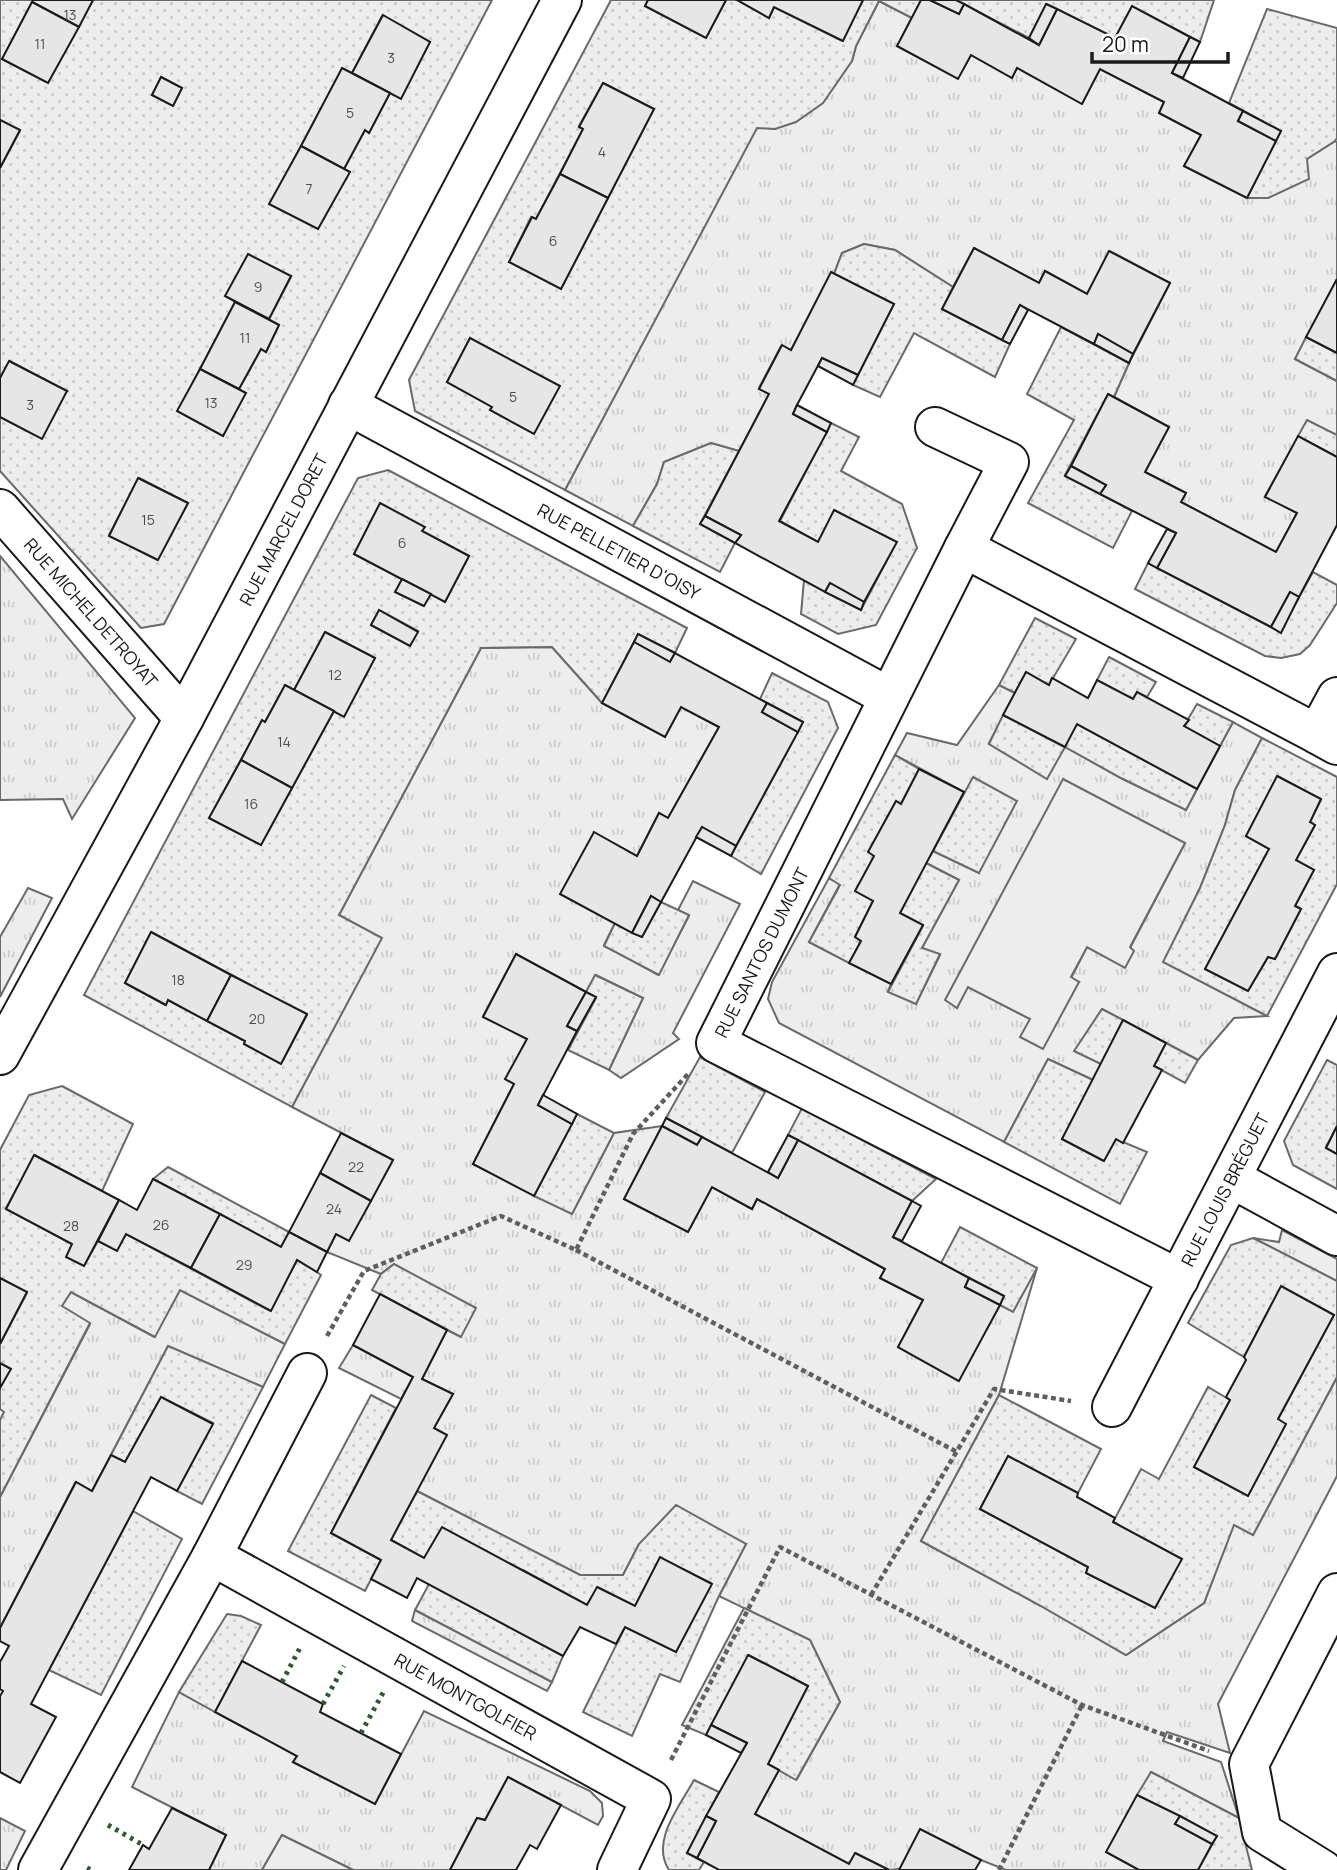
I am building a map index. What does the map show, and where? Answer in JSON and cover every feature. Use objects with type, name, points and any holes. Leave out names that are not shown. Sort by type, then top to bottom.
[{"type":"street","name":"RUE MARCEL DORET","points":[[0,1055],[184,718],[562,0]]},
{"type":"street","name":"RUE PELLETIER D'OISY","points":[[348,405],[889,697]]},
{"type":"street","name":"RUE SANTOS DUMONT","points":[[935,427],[1009,462],[716,1043],[1179,1279]]},
{"type":"street","name":"RUE MICHEL DETROYAT","points":[[0,509],[184,718]]},
{"type":"street","points":[[964,548],[1327,740],[1337,697]]},
{"type":"street","name":"RUE LOUIS BRÉGUET","points":[[1112,1407],[1337,973]]},
{"type":"street","points":[[1231,1178],[1337,1236]]},
{"type":"street","points":[[38,1870],[212,1556],[307,1373]]},
{"type":"street","name":"RUE MONTGOLFIER","points":[[212,1556],[651,1799]]},
{"type":"street","points":[[1324,1870],[1262,1832],[1249,1764],[1337,1593]]},
{"type":"street","points":[[617,1870],[651,1799]]},
{"type":"path","points":[[576,1250],[633,1134],[716,1043]]},
{"type":"path","points":[[307,1373],[364,1271],[501,1216],[576,1250],[957,1451]]},
{"type":"path","points":[[871,1595],[994,1389],[1112,1407]]},
{"type":"path","points":[[651,1799],[780,1547],[1082,1705],[1249,1764]]},
{"type":"path","points":[[999,1870],[1082,1705]]},
{"type":"green space","points":[[0,0],[33,0],[2,59],[48,83],[93,0],[492,0],[164,624],[141,628],[0,471],[0,417],[67,391],[10,361],[0,378],[0,168],[20,131],[0,120]],"holes":[[[382,16],[430,42],[401,98],[390,93],[369,133],[365,130],[344,169],[349,172],[318,229],[270,204],[342,69],[352,73]],[[161,77],[182,88],[173,106],[152,95]],[[291,277],[269,319],[279,325],[266,352],[261,349],[239,389],[245,393],[223,436],[178,411],[235,302],[226,296]],[[139,478],[188,503],[157,560],[109,535]]]},
{"type":"green space","points":[[611,0],[648,0],[645,6],[706,38],[726,0],[737,0],[769,18],[774,7],[842,41],[863,0],[921,0],[912,18],[879,1],[856,46],[852,61],[823,103],[796,122],[775,129],[757,128],[565,490],[415,411],[409,380]],"holes":[[[603,83],[654,109],[561,289],[509,262],[531,217],[536,219],[583,129],[579,126]],[[470,338],[533,433],[490,410],[492,407],[447,382]]]},
{"type":"green space","points":[[956,0],[1214,0],[1200,42],[1132,6],[1115,38],[1047,4],[1029,38]]},
{"type":"green space","points":[[879,1],[912,18],[897,46],[958,78],[971,55],[1012,77],[1017,68],[1082,104],[1100,69],[1164,102],[1159,113],[1201,135],[1184,166],[1247,198],[1268,198],[1307,159],[1337,142],[1337,279],[1295,359],[1337,381],[1337,435],[1307,421],[1265,496],[1297,513],[1276,552],[1181,502],[1186,493],[1145,472],[1169,427],[1114,397],[1170,283],[1110,251],[1087,294],[1045,271],[1039,283],[974,248],[953,287],[895,250],[864,244],[842,253],[834,274],[791,350],[781,346],[759,388],[769,394],[739,451],[711,443],[664,462],[657,484],[633,526],[565,490],[757,127],[775,129],[852,61],[856,46]]},
{"type":"green space","points":[[1267,9],[1337,28],[1337,138],[1307,159],[1309,179],[1268,198],[1247,198],[1281,131],[1229,103]]},
{"type":"green space","points":[[864,244],[895,250],[953,287],[942,309],[1010,344],[995,377],[914,333],[880,397],[853,385],[894,304],[834,274],[842,253]]},
{"type":"green space","points":[[1061,327],[1129,363],[1114,397],[1108,394],[1065,475],[1132,511],[1113,548],[1028,503],[1074,420],[1027,394]]},
{"type":"green space","points":[[1306,337],[1337,353],[1337,381],[1295,359]]},
{"type":"green space","points":[[1307,420],[1337,435],[1337,457],[1298,436]]},
{"type":"green space","points":[[831,423],[859,437],[841,471],[902,504],[917,548],[876,625],[838,634],[801,614],[804,580],[861,610],[896,543],[835,510],[818,542],[780,521]]},
{"type":"green space","points":[[711,443],[739,451],[700,524],[735,543],[720,572],[633,526],[657,484],[664,462]]},
{"type":"green space","points":[[388,470],[687,628],[675,653],[638,634],[602,703],[552,647],[481,648],[339,915],[382,938],[292,1107],[84,995],[358,478]],"holes":[[[380,504],[422,531],[469,556],[445,602],[431,594],[423,606],[396,592],[402,579],[354,554]],[[379,610],[418,631],[410,646],[371,625]],[[325,632],[375,658],[344,716],[334,711],[261,845],[209,818],[262,721],[265,722],[285,685],[294,690]],[[151,932],[307,1015],[281,1064],[244,1044],[245,1041],[168,1000],[165,1005],[125,983]]]},
{"type":"green space","points":[[0,556],[135,718],[72,819],[63,799],[0,800]]},
{"type":"green space","points":[[1148,563],[1280,632],[1313,572],[1337,585],[1337,603],[1310,645],[1300,654],[1281,658],[1265,656],[1135,589]]},
{"type":"green space","points":[[1035,618],[1076,639],[1049,685],[1026,672],[1015,693],[999,685]]},
{"type":"green space","points":[[552,647],[602,703],[665,737],[681,707],[719,727],[668,818],[659,813],[637,856],[594,833],[615,923],[604,945],[658,975],[689,916],[678,910],[693,881],[740,904],[673,1033],[679,1039],[621,1078],[609,1070],[643,998],[596,975],[586,992],[516,954],[483,1016],[527,1039],[506,1079],[514,1084],[473,1164],[572,1214],[614,1133],[662,1126],[624,1199],[688,1232],[712,1187],[752,1209],[757,1199],[885,1269],[880,1278],[923,1300],[898,1347],[958,1381],[1000,1305],[1013,1311],[1037,1268],[999,1395],[921,1541],[1126,1655],[1204,1603],[1234,1524],[1253,1535],[1337,1377],[1337,1476],[1218,1704],[1230,1753],[1167,1732],[1163,1741],[1221,1762],[1239,1818],[1151,1772],[1107,1852],[1139,1870],[1006,1870],[981,1860],[889,1870],[856,1853],[849,1864],[755,1814],[779,1770],[797,1779],[840,1702],[810,1640],[719,1596],[746,1544],[639,1544],[623,1575],[580,1575],[417,1491],[434,1428],[453,1394],[422,1379],[447,1330],[461,1337],[394,1264],[381,1274],[327,1252],[336,1234],[349,1240],[393,1160],[292,1107],[381,939],[339,915],[481,648]]},
{"type":"green space","points":[[1109,657],[1156,682],[1147,697],[1137,692],[1133,699],[1097,680]]},
{"type":"green space","points":[[772,673],[828,702],[838,728],[761,874],[731,856],[803,722],[760,699]]},
{"type":"green space","points":[[999,685],[1015,693],[989,743],[1065,747],[1186,810],[1233,722],[1262,738],[1235,790],[1225,825],[1200,888],[1164,962],[1267,1016],[1234,1018],[1198,1060],[1102,1009],[1075,1051],[1101,1064],[1093,1080],[1048,1059],[1004,1142],[779,1023],[768,999],[772,982],[829,878],[840,884],[809,942],[891,984],[888,991],[916,1004],[940,955],[922,948],[959,880],[926,863],[933,851],[979,873],[964,792],[895,755],[907,733],[957,745]],"holes":[[[1185,843],[1130,948],[1125,967],[1087,947],[1071,978],[1079,982],[1030,1019],[968,987]]]},
{"type":"green space","points":[[1197,704],[1233,722],[1220,746],[1184,726]]},
{"type":"green space","points":[[1003,715],[1064,747],[1077,724],[1197,789],[1186,810],[1065,747],[1047,779],[989,744]]},
{"type":"green space","points":[[1262,738],[1337,777],[1337,884],[1267,1016],[1163,962],[1200,888],[1225,825],[1235,790]],"holes":[[[1278,776],[1321,800],[1310,822],[1315,825],[1296,860],[1314,870],[1295,906],[1301,909],[1275,959],[1268,957],[1248,991],[1205,969],[1269,849],[1246,836]]]},
{"type":"green space","points":[[895,755],[919,769],[874,856],[873,901],[855,937],[861,941],[849,963],[809,942],[840,885],[829,878]]},
{"type":"green space","points":[[973,777],[1017,801],[979,873],[933,851]]},
{"type":"green space","points":[[1063,779],[1185,843],[1130,947],[1134,951],[1125,968],[1087,947],[1071,977],[1079,982],[1043,1049],[1020,1037],[1030,1019],[968,987],[957,1008],[945,1000]]},
{"type":"green space","points":[[926,863],[959,880],[922,948],[940,954],[916,1004],[888,992],[923,926],[900,913]]},
{"type":"green space","points":[[28,888],[52,898],[0,997],[0,937]]},
{"type":"green space","points":[[661,902],[689,915],[659,975],[604,946],[615,923],[642,937]]},
{"type":"green space","points":[[595,975],[643,998],[609,1070],[568,1050],[596,998],[586,992]]},
{"type":"green space","points":[[1102,1009],[1123,1020],[1101,1064],[1074,1051]]},
{"type":"green space","points":[[1166,1043],[1198,1060],[1185,1083],[1154,1066]]},
{"type":"green space","points":[[700,1057],[765,1092],[732,1153],[666,1118]]},
{"type":"green space","points":[[1048,1059],[1093,1080],[1062,1139],[1103,1161],[1116,1139],[1147,1152],[1120,1204],[1004,1142]]},
{"type":"green space","points":[[1327,1060],[1337,1065],[1337,1126],[1326,1147],[1337,1154],[1337,1189],[1293,1165],[1284,1141]]},
{"type":"green space","points":[[62,1086],[133,1124],[102,1191],[35,1155],[6,1208],[72,1244],[67,1257],[84,1266],[98,1241],[117,1250],[126,1234],[270,1311],[297,1260],[321,1275],[285,1344],[180,1290],[155,1337],[71,1292],[62,1306],[90,1323],[0,1497],[0,1420],[4,1412],[0,1409],[0,1388],[10,1369],[0,1363],[0,1344],[27,1293],[0,1278],[0,1150],[29,1095]]},
{"type":"green space","points":[[802,1108],[936,1179],[912,1201],[788,1135]]},
{"type":"green space","points":[[577,1114],[614,1133],[572,1214],[534,1196]]},
{"type":"green space","points":[[168,1167],[289,1232],[281,1247],[153,1179]]},
{"type":"green space","points":[[960,1227],[1037,1268],[1013,1312],[1000,1305],[1004,1296],[941,1263]]},
{"type":"green space","points":[[1282,1230],[1337,1259],[1337,1281],[1253,1238],[1279,1242]]},
{"type":"green space","points":[[1253,1238],[1337,1281],[1337,1377],[1253,1535],[1234,1525],[1204,1603],[1126,1655],[921,1541],[999,1395],[1101,1449],[1078,1493],[1008,1456],[980,1509],[1088,1567],[1086,1573],[1155,1608],[1181,1559],[1113,1522],[1141,1469],[1159,1479],[1208,1387],[1230,1400],[1194,1467],[1248,1496],[1285,1424],[1278,1419],[1334,1315],[1281,1287],[1244,1357],[1188,1323],[1231,1245]]},
{"type":"green space","points":[[394,1264],[476,1308],[461,1337],[372,1290],[381,1274]]},
{"type":"green space","points":[[180,1290],[285,1344],[263,1387],[168,1346],[92,1491],[75,1483],[0,1628],[0,1497],[90,1324],[61,1306],[71,1292],[154,1337]]},
{"type":"green space","points":[[353,1345],[413,1377],[401,1399],[339,1368]]},
{"type":"green space","points":[[168,1346],[263,1387],[202,1504],[177,1491],[213,1423],[161,1397],[125,1462],[111,1455]]},
{"type":"green space","points":[[371,1395],[396,1408],[331,1533],[381,1560],[365,1591],[288,1551]]},
{"type":"green space","points":[[417,1491],[580,1575],[623,1575],[639,1544],[676,1505],[746,1544],[680,1682],[660,1674],[632,1736],[583,1712],[625,1627],[676,1652],[711,1583],[660,1558],[635,1606],[598,1587],[587,1605],[523,1570],[424,1558],[391,1540]]},
{"type":"green space","points":[[133,1511],[182,1539],[101,1695],[49,1670]]},
{"type":"green space","points":[[429,1584],[563,1656],[552,1682],[415,1610]]},
{"type":"green space","points":[[744,1608],[810,1640],[840,1702],[796,1780],[768,1764],[808,1686],[749,1655],[706,1735],[682,1725]]},
{"type":"green space","points":[[415,1610],[552,1682],[547,1691],[412,1621]]},
{"type":"green space","points":[[227,1614],[241,1616],[261,1625],[215,1712],[179,1692]]},
{"type":"green space","points":[[179,1692],[297,1756],[293,1762],[375,1804],[424,1711],[590,1791],[602,1803],[603,1816],[598,1825],[508,1777],[485,1820],[477,1818],[450,1870],[353,1870],[282,1835],[262,1870],[209,1870],[226,1835],[132,1787]]},
{"type":"green space","points":[[1151,1772],[1239,1818],[1252,1870],[1198,1870],[1217,1836],[1137,1795]]},
{"type":"green space","points":[[694,1780],[719,1792],[687,1853],[704,1862],[699,1870],[669,1870],[664,1859],[665,1836],[675,1812]]},
{"type":"green space","points":[[0,1818],[25,1831],[6,1870],[0,1870]]},
{"type":"green space","points":[[282,1835],[353,1870],[262,1870]]},
{"type":"building","points":[[93,0],[79,27],[32,2]]},
{"type":"building","points":[[648,0],[726,0],[706,38],[645,6]]},
{"type":"building","points":[[737,0],[863,0],[843,41],[774,7],[769,18]]},
{"type":"building","points":[[921,0],[930,0],[959,14],[964,4],[1039,45],[1057,9],[1115,38],[1132,6],[1190,37],[1172,73],[1243,111],[1238,121],[1276,141],[1247,198],[1184,166],[1201,135],[1159,113],[1164,102],[1100,69],[1082,104],[1017,68],[1012,78],[971,55],[958,79],[897,46]]},
{"type":"building","points":[[930,0],[956,0],[964,4],[959,14]]},
{"type":"building","points":[[32,2],[79,27],[48,83],[2,59]]},
{"type":"building","points":[[1046,4],[1057,9],[1039,45],[1029,38]]},
{"type":"building","points":[[383,15],[430,42],[401,99],[352,73]]},
{"type":"building","points":[[1190,37],[1200,42],[1183,78],[1172,73]]},
{"type":"building","points":[[342,68],[390,93],[369,133],[365,130],[344,169],[301,146]]},
{"type":"building","points":[[161,77],[182,88],[173,106],[152,95]]},
{"type":"building","points":[[603,83],[654,109],[608,198],[560,174],[583,129],[579,127]]},
{"type":"building","points":[[1243,111],[1281,131],[1276,141],[1238,121]]},
{"type":"building","points":[[0,120],[20,130],[0,168]]},
{"type":"building","points":[[301,146],[350,172],[318,229],[269,204]]},
{"type":"building","points":[[560,174],[608,198],[561,289],[509,262],[532,217],[536,219]]},
{"type":"building","points":[[974,248],[1039,283],[1045,271],[1087,294],[1109,251],[1170,283],[1133,354],[1098,334],[1094,344],[1020,305],[1002,340],[942,309]]},
{"type":"building","points":[[248,254],[291,276],[269,319],[225,296]]},
{"type":"building","points":[[831,272],[894,304],[858,375],[822,358],[797,405],[793,414],[827,432],[779,521],[818,542],[834,510],[897,542],[864,602],[830,583],[825,592],[735,543],[741,535],[705,516],[769,394],[759,389],[782,345],[791,350]]},
{"type":"building","points":[[1337,279],[1337,353],[1306,337]]},
{"type":"building","points":[[235,302],[279,325],[266,352],[261,349],[239,389],[200,369]]},
{"type":"building","points":[[1020,305],[1028,310],[1010,344],[1002,340]]},
{"type":"building","points":[[1098,334],[1133,354],[1129,363],[1094,344]]},
{"type":"building","points":[[470,338],[560,386],[534,434],[447,382]]},
{"type":"building","points":[[822,358],[858,375],[853,385],[818,366]]},
{"type":"building","points":[[9,361],[67,391],[42,439],[0,417],[0,378]]},
{"type":"building","points":[[200,369],[246,393],[223,436],[177,411]]},
{"type":"building","points":[[1108,394],[1169,427],[1145,472],[1186,493],[1181,502],[1276,552],[1297,513],[1265,497],[1298,436],[1337,457],[1337,525],[1299,597],[1290,592],[1271,627],[1157,568],[1176,533],[1100,494],[1106,485],[1071,466]]},
{"type":"building","points":[[797,405],[831,423],[827,432],[793,414]]},
{"type":"building","points":[[1071,466],[1106,485],[1100,494],[1065,476]]},
{"type":"building","points":[[138,478],[188,503],[158,560],[109,536]]},
{"type":"building","points":[[380,503],[425,527],[422,531],[469,556],[445,602],[354,554]]},
{"type":"building","points":[[705,516],[741,535],[735,543],[700,524]]},
{"type":"building","points":[[1167,529],[1176,533],[1157,568],[1148,563]]},
{"type":"building","points":[[402,579],[431,594],[424,606],[395,592]]},
{"type":"building","points":[[830,583],[864,602],[861,610],[825,592]]},
{"type":"building","points":[[1290,592],[1299,597],[1281,633],[1271,627]]},
{"type":"building","points":[[379,610],[418,632],[410,646],[371,625]]},
{"type":"building","points":[[325,632],[375,658],[344,717],[294,690]]},
{"type":"building","points":[[638,634],[675,653],[670,662],[634,642]]},
{"type":"building","points":[[634,642],[670,662],[675,653],[767,703],[762,712],[798,732],[736,846],[702,827],[661,902],[651,896],[632,933],[560,894],[594,832],[637,856],[659,813],[668,818],[719,727],[681,707],[665,737],[602,703]]},
{"type":"building","points":[[1026,672],[1049,685],[1052,678],[1088,698],[1097,680],[1133,699],[1137,692],[1189,720],[1184,726],[1220,746],[1197,789],[1077,724],[1065,747],[1003,715]]},
{"type":"building","points":[[285,685],[334,711],[292,788],[241,760],[262,720],[265,722]]},
{"type":"building","points":[[767,703],[803,722],[798,732],[762,712]]},
{"type":"building","points":[[241,760],[292,788],[261,845],[209,818]]},
{"type":"building","points":[[919,769],[964,792],[900,913],[923,925],[891,984],[849,963],[861,941],[855,937],[873,901],[855,891],[874,856],[868,852],[896,801],[901,804]]},
{"type":"building","points":[[1277,776],[1321,799],[1310,822],[1315,825],[1296,860],[1314,870],[1295,906],[1301,909],[1275,959],[1268,957],[1248,991],[1205,969],[1269,849],[1246,836]]},
{"type":"building","points":[[702,827],[736,846],[731,856],[696,837]]},
{"type":"building","points":[[651,896],[661,902],[642,937],[632,933]]},
{"type":"building","points":[[151,932],[231,975],[207,1021],[168,1000],[166,1005],[125,983]]},
{"type":"building","points":[[516,954],[586,992],[567,1026],[577,1031],[538,1105],[572,1124],[534,1196],[473,1164],[514,1084],[505,1079],[527,1039],[483,1017]]},
{"type":"building","points":[[231,975],[307,1014],[281,1064],[207,1021]]},
{"type":"building","points":[[586,992],[596,997],[577,1031],[567,1026]]},
{"type":"building","points":[[1123,1020],[1166,1043],[1154,1066],[1162,1070],[1123,1143],[1116,1139],[1104,1161],[1062,1139]]},
{"type":"building","points":[[543,1095],[577,1114],[572,1124],[538,1105]]},
{"type":"building","points":[[666,1118],[702,1137],[697,1145],[662,1126]]},
{"type":"building","points":[[662,1126],[697,1145],[702,1137],[778,1178],[798,1140],[912,1201],[893,1237],[969,1278],[965,1287],[1000,1305],[959,1381],[898,1347],[923,1300],[880,1278],[885,1269],[757,1199],[752,1209],[712,1187],[688,1232],[624,1199]]},
{"type":"building","points":[[1337,1126],[1337,1154],[1326,1148]]},
{"type":"building","points":[[341,1133],[393,1160],[371,1201],[320,1173]]},
{"type":"building","points":[[788,1135],[798,1140],[778,1178],[768,1172]]},
{"type":"building","points":[[34,1155],[119,1200],[84,1266],[66,1257],[72,1244],[6,1209]]},
{"type":"building","points":[[320,1173],[371,1201],[349,1241],[336,1234],[327,1252],[289,1232]]},
{"type":"building","points":[[153,1179],[220,1214],[191,1268],[126,1234],[117,1251],[98,1241],[119,1200],[137,1210]]},
{"type":"building","points":[[912,1201],[921,1206],[902,1241],[893,1237]]},
{"type":"building","points":[[220,1214],[281,1247],[289,1232],[327,1252],[317,1272],[297,1260],[271,1311],[191,1268]]},
{"type":"building","points":[[0,1278],[27,1292],[0,1344]]},
{"type":"building","points":[[969,1278],[1004,1296],[1000,1305],[965,1287]]},
{"type":"building","points":[[1281,1286],[1334,1315],[1278,1419],[1286,1424],[1248,1496],[1194,1467],[1230,1400],[1226,1397]]},
{"type":"building","points":[[380,1294],[447,1330],[422,1379],[453,1394],[434,1428],[447,1435],[391,1540],[424,1558],[442,1527],[587,1605],[597,1587],[635,1606],[660,1557],[712,1584],[676,1652],[625,1627],[616,1644],[580,1627],[563,1656],[417,1578],[407,1598],[371,1579],[381,1560],[331,1533],[413,1377],[353,1345]]},
{"type":"building","points":[[0,1363],[11,1369],[0,1388]]},
{"type":"building","points":[[161,1397],[213,1424],[177,1491],[151,1477],[31,1704],[56,1717],[20,1783],[0,1772],[0,1696],[3,1691],[0,1689],[0,1662],[9,1646],[0,1641],[0,1628],[76,1482],[92,1491],[111,1455],[125,1462]]},
{"type":"building","points":[[1008,1456],[1078,1493],[1077,1497],[1115,1518],[1113,1522],[1182,1559],[1155,1608],[1086,1573],[1088,1567],[980,1509]]},
{"type":"building","points":[[748,1655],[808,1686],[768,1764],[779,1770],[755,1814],[849,1864],[855,1853],[889,1870],[719,1870],[697,1858],[716,1821],[706,1816],[747,1743],[711,1725]]},
{"type":"building","points":[[242,1661],[323,1704],[320,1712],[401,1754],[375,1804],[293,1762],[297,1756],[215,1712]]},
{"type":"building","points":[[711,1725],[747,1743],[741,1753],[706,1735]]},
{"type":"building","points":[[508,1777],[561,1805],[537,1849],[530,1845],[516,1870],[450,1870],[477,1818],[485,1820]]},
{"type":"building","points":[[1137,1795],[1180,1816],[1175,1824],[1212,1844],[1198,1870],[1139,1870],[1106,1852]]},
{"type":"building","points":[[172,1808],[226,1835],[209,1870],[129,1870],[143,1845],[149,1849]]},
{"type":"building","points":[[706,1816],[716,1821],[697,1858],[687,1853]]},
{"type":"building","points":[[1180,1816],[1217,1836],[1212,1844],[1175,1824]]},
{"type":"building","points":[[920,1829],[981,1860],[975,1870],[899,1870]]},
{"type":"hedge","points":[[282,1682],[301,1646]]},
{"type":"hedge","points":[[323,1704],[344,1666]]},
{"type":"hedge","points":[[361,1733],[385,1689]]},
{"type":"hedge","points":[[108,1825],[143,1845]]},
{"type":"hedge","points":[[87,1868],[91,1870]]}]
